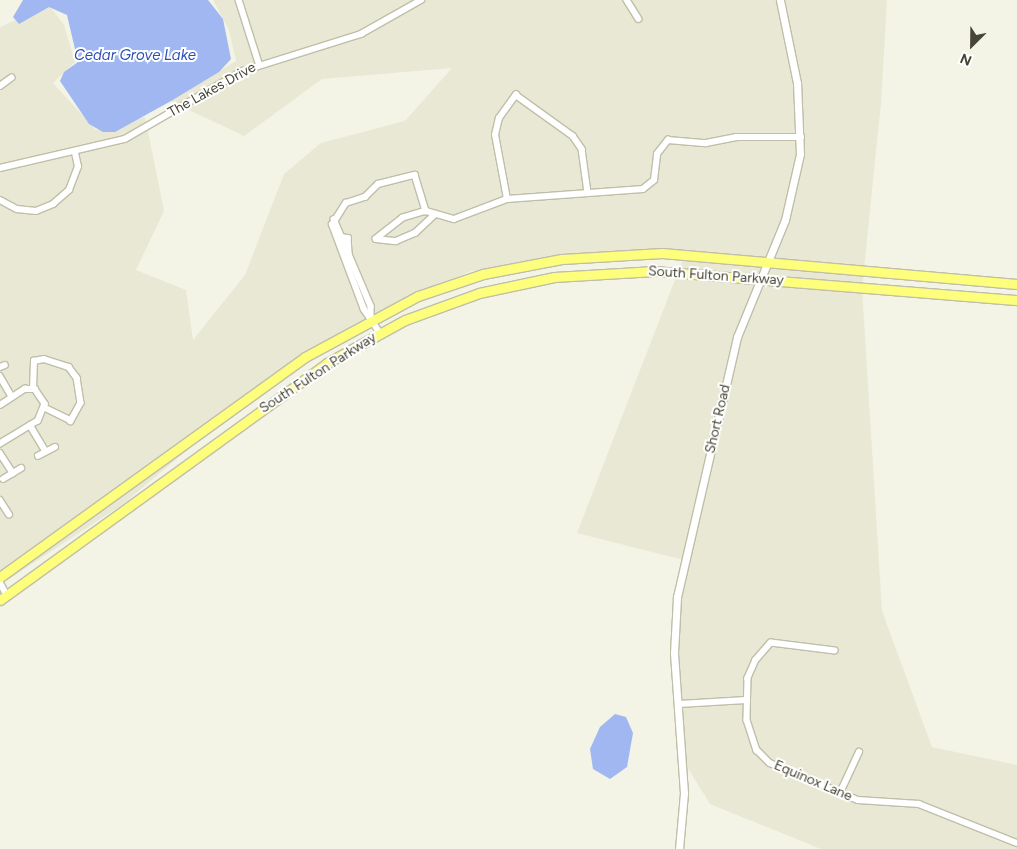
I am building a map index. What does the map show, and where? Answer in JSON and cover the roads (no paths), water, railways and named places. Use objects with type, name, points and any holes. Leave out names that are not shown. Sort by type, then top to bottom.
[{"type":"highway","name":"South Fulton Parkway","points":[[0,577],[305,357],[371,317],[482,274],[553,260],[662,253],[1017,284]]},
{"type":"highway","name":"South Fulton Parkway","points":[[4,597],[258,412],[379,332],[479,293],[554,277],[628,271],[760,279],[1017,300]]},
{"type":"street","points":[[239,0],[259,63]]},
{"type":"street","name":"The Lakes Drive","points":[[0,168],[125,139],[259,63],[361,34],[421,0]]},
{"type":"street","points":[[627,0],[639,19]]},
{"type":"street","name":"Short Road","points":[[679,849],[684,793],[674,624],[681,578],[737,337],[790,205],[801,137],[797,83],[780,0]]},
{"type":"street","points":[[0,86],[11,78]]},
{"type":"street","points":[[507,199],[495,135],[499,118],[516,95],[573,136],[582,149],[588,193]]},
{"type":"street","points":[[379,332],[371,317],[364,310],[350,274],[334,220],[346,203],[365,197],[378,184],[407,174],[415,175],[426,211],[433,216],[463,218],[486,204],[507,199],[643,189],[654,180],[657,154],[668,140],[706,143],[736,137],[801,137]]},
{"type":"street","points":[[0,200],[17,209],[36,211],[53,204],[69,190],[78,167],[75,152]]},
{"type":"street","points":[[426,211],[403,218],[376,239],[396,241],[415,233],[433,216]]},
{"type":"street","points":[[339,238],[350,242],[349,253],[371,306],[371,317]]},
{"type":"street","points":[[350,274],[356,272]]},
{"type":"street","points":[[33,389],[34,361],[44,359],[69,367],[77,378],[80,403],[71,421],[44,408]]},
{"type":"street","points":[[0,376],[12,397]]},
{"type":"street","points":[[0,405],[12,397],[33,389]]},
{"type":"street","points":[[0,444],[30,425],[44,408],[42,395],[33,389]]},
{"type":"street","points":[[30,425],[46,452]]},
{"type":"street","points":[[38,456],[55,447]]},
{"type":"street","points":[[0,453],[13,473]]},
{"type":"street","points":[[3,479],[21,468]]},
{"type":"street","points":[[0,500],[9,514]]},
{"type":"street","points":[[0,582],[4,597]]},
{"type":"street","name":"Equinox Lane","points":[[835,651],[771,642],[748,678],[750,738],[763,757],[858,800],[919,804],[1017,842]]},
{"type":"street","points":[[678,704],[748,700]]},
{"type":"street","points":[[840,793],[859,752]]},
{"type":"water","name":"Cedar Grove Lake","points":[[23,0],[208,0],[223,19],[231,59],[219,72],[171,101],[115,132],[103,132],[89,124],[60,81],[64,72],[78,62],[67,15],[49,7],[19,24],[13,17]]},
{"type":"water","points":[[615,714],[626,717],[633,733],[627,767],[610,779],[593,769],[590,749],[600,727]]}]
